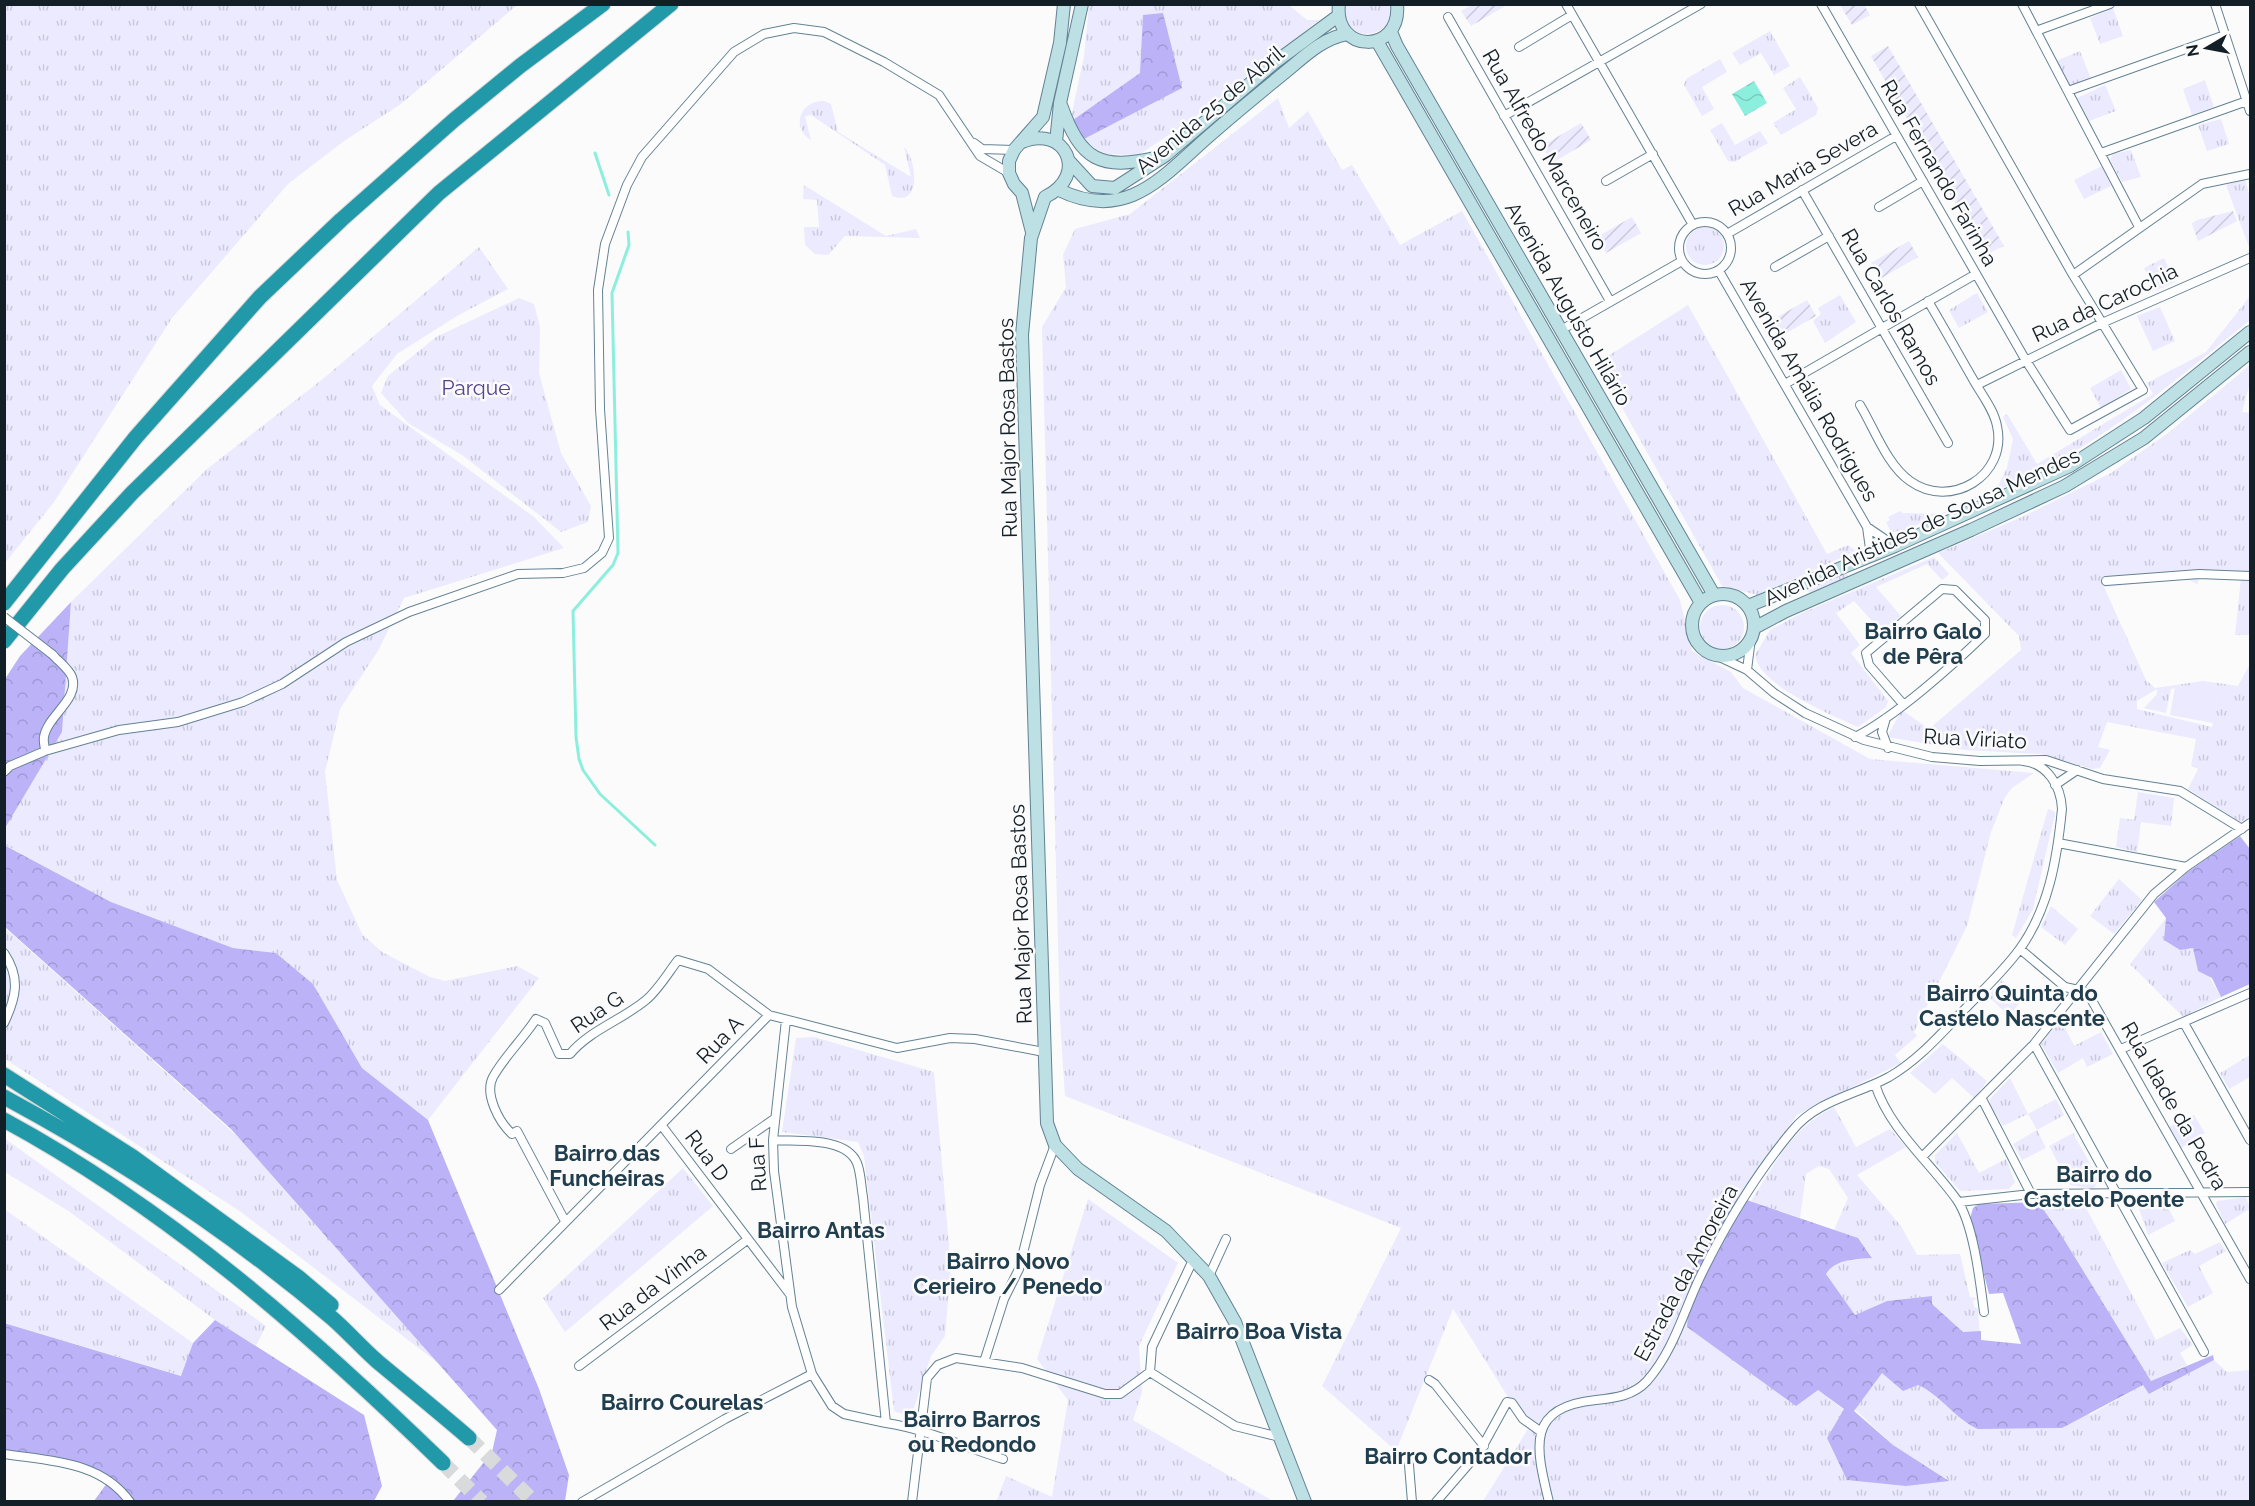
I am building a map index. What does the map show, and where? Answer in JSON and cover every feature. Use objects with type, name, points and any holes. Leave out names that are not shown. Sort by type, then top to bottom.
[{"type":"highway","points":[[4,603],[136,437],[260,297],[341,220],[454,120],[520,66],[603,4]]},
{"type":"highway","points":[[4,641],[62,569],[132,493],[439,193],[671,4]]},
{"type":"highway","points":[[4,1075],[116,1145],[298,1277],[330,1304],[391,1372]]},
{"type":"highway","points":[[4,1097],[92,1147],[198,1217],[332,1318],[469,1438]]},
{"type":"highway","points":[[4,1120],[122,1191],[234,1274],[342,1366],[442,1463]]},
{"type":"main road","points":[[1032,232],[1022,193],[1014,184],[1009,173],[1009,161],[1018,146],[1043,117],[1060,42],[1064,4]]},
{"type":"main road","points":[[1056,142],[1060,103],[1082,4]]},
{"type":"main road","points":[[1338,10],[1347,34],[1361,42],[1377,41],[1391,32],[1396,24],[1397,4]]},
{"type":"main road","name":"Avenida 25 de Abril","points":[[1060,103],[1074,139],[1095,158],[1116,163],[1166,155],[1338,10]]},
{"type":"main road","name":"Avenida Augusto Hilário","points":[[1391,32],[1396,46],[1714,595]]},
{"type":"main road","name":"Avenida 25 de Abril","points":[[1059,190],[1089,201],[1113,200],[1152,187],[1240,109],[1313,50],[1331,38],[1347,34]]},
{"type":"main road","name":"Avenida Augusto Hilário","points":[[1377,41],[1701,603]]},
{"type":"main road","points":[[1018,146],[1033,137],[1045,137],[1056,142],[1089,184],[1096,188],[1107,189],[1115,188],[1166,155]]},
{"type":"main road","points":[[1022,193],[1033,197],[1045,197],[1059,190],[1069,173],[1069,161]]},
{"type":"main road","points":[[1032,232],[1045,197]]},
{"type":"main road","name":"Rua Major Rosa Bastos","points":[[1032,232],[1022,335],[1047,1123],[1055,1145],[1078,1169],[1166,1231],[1209,1276],[1235,1322],[1305,1502]]},
{"type":"main road","name":"Avenida Aristides de Sousa Mendes","points":[[1748,606],[1895,546],[2041,481],[2098,449],[2144,418],[2250,332]]},
{"type":"main road","name":"Avenida Aristides de Sousa Mendes","points":[[1753,633],[1786,610],[1971,530],[2065,486],[2144,438],[2250,352]]},
{"type":"main road","points":[[1714,595],[1733,595],[1748,606],[1753,633],[1746,646],[1731,655],[1713,654],[1700,645],[1692,629],[1693,619],[1701,603],[1714,595]]},
{"type":"street","points":[[1566,4],[1693,225]]},
{"type":"street","name":"Rua Fernando Farinha","points":[[1821,4],[2025,359],[2070,430],[2143,390],[2102,322]]},
{"type":"street","points":[[1918,4],[2102,322]]},
{"type":"street","points":[[2022,4],[2139,227]]},
{"type":"street","points":[[2036,31],[2110,4]]},
{"type":"street","points":[[2215,4],[2250,111]]},
{"type":"street","points":[[1504,116],[1697,5]]},
{"type":"street","points":[[1519,47],[1572,15]]},
{"type":"street","name":"Rua Alfredo Marceneiro","points":[[1448,17],[1610,301]]},
{"type":"street","points":[[4,772],[10,766],[45,751],[119,730],[178,722],[243,702],[282,684],[346,642],[409,612],[518,574],[574,572],[592,563],[602,553],[609,538],[600,409],[597,290],[605,244],[627,185],[642,157],[734,52],[764,34],[794,28],[824,32],[884,62],[939,95],[980,156],[1009,173]]},
{"type":"street","points":[[2068,91],[2225,35]]},
{"type":"street","points":[[2102,153],[2247,101]]},
{"type":"street","name":"Rua Maria Severa","points":[[1727,234],[1896,136]]},
{"type":"street","points":[[968,140],[982,149],[1018,146]]},
{"type":"street","points":[[1606,181],[1653,154]]},
{"type":"street","points":[[2073,275],[2202,184],[2250,174]]},
{"type":"street","points":[[1879,207],[1923,182]]},
{"type":"street","name":"Rua Carlos Ramos","points":[[1803,190],[1948,442]]},
{"type":"street","points":[[1708,222],[1722,228],[1727,234],[1731,250],[1725,265],[1719,271],[1698,274],[1682,261],[1679,253],[1681,236],[1693,225],[1708,222]]},
{"type":"street","points":[[1775,267],[1829,236]]},
{"type":"street","name":"Rua da Carochia","points":[[1977,385],[2102,322],[2250,258]]},
{"type":"street","points":[[1561,330],[1682,261]]},
{"type":"street","name":"Avenida Amália Rodrigues","points":[[1719,271],[1867,527],[1871,556]]},
{"type":"street","points":[[1785,384],[1976,274]]},
{"type":"street","points":[[1860,405],[1897,467],[1908,480],[1928,491],[1952,492],[1978,480],[1992,464],[1997,452],[1997,425],[1977,385],[1928,301]]},
{"type":"street","name":"Avenida Amália Rodrigues","points":[[1867,527],[1895,546]]},
{"type":"street","points":[[2106,581],[2199,574],[2250,576]]},
{"type":"street","points":[[1855,737],[1886,718],[1903,704],[1985,634],[1985,620],[1955,590],[1942,589],[1866,653],[1869,665],[1903,704]]},
{"type":"street","points":[[4,617],[53,655],[72,677],[69,696],[49,723],[43,737],[45,751]]},
{"type":"street","points":[[1747,670],[1753,633]]},
{"type":"street","name":"Rua Viriato","points":[[1713,654],[1747,670],[1774,693],[1805,713],[1869,742],[1888,748],[1968,761],[2048,761],[2103,779],[2180,791],[2242,829]]},
{"type":"street","points":[[1869,742],[1886,718]]},
{"type":"street","points":[[1886,718],[1882,735],[1888,748]]},
{"type":"street","points":[[2023,761],[2041,765],[2055,785],[2077,770]]},
{"type":"street","name":"Estrada da Amoreira","points":[[1540,1431],[1553,1413],[1564,1407],[1624,1396],[1644,1384],[1682,1325],[1701,1274],[1736,1212],[1790,1133],[1819,1108],[1875,1083],[1909,1064],[1926,1050],[2020,949],[2044,900],[2058,843],[2062,804],[2055,785]]},
{"type":"street","points":[[1922,1157],[2034,1044],[2154,894],[2186,867],[2250,823]]},
{"type":"street","points":[[2058,843],[2186,867]]},
{"type":"street","name":"Rua Idade da Pedra","points":[[2020,949],[2066,987],[2078,989],[2090,997],[2203,1192],[2250,1279]]},
{"type":"street","points":[[4,953],[12,964],[16,998],[4,1023]]},
{"type":"street","name":"Rua G","points":[[565,1221],[517,1131],[512,1134],[503,1126],[496,1111],[492,1079],[536,1019],[545,1023],[559,1054],[570,1054],[581,1041],[610,1026],[648,999],[678,960],[708,969],[769,1015]]},
{"type":"street","points":[[2121,1049],[2250,994]]},
{"type":"street","name":"Rua A","points":[[499,1290],[769,1015],[897,1048],[951,1038],[975,1039],[1044,1052]]},
{"type":"street","name":"Rua F","points":[[786,1020],[772,1140],[774,1171],[790,1293],[812,1374],[832,1406],[844,1414],[921,1429],[942,1439],[1003,1459]]},
{"type":"street","points":[[2184,1023],[2250,1140]]},
{"type":"street","points":[[2034,1044],[2204,1352]]},
{"type":"street","points":[[1875,1083],[1886,1108],[1959,1202],[1982,1286],[1983,1312]]},
{"type":"street","points":[[1982,1099],[2031,1194]]},
{"type":"street","points":[[732,1149],[774,1119]]},
{"type":"street","name":"Rua D","points":[[662,1125],[747,1240],[790,1293]]},
{"type":"street","points":[[772,1140],[836,1146],[844,1149],[857,1162],[863,1197],[886,1423]]},
{"type":"street","points":[[984,1362],[1004,1299],[1019,1269],[1040,1185],[1055,1145]]},
{"type":"street","points":[[1959,1202],[2031,1194],[2250,1192]]},
{"type":"street","points":[[1209,1276],[1226,1239]]},
{"type":"street","name":"Rua da Vinha","points":[[579,1366],[747,1240]]},
{"type":"street","points":[[912,1502],[927,1378],[938,1365],[956,1358],[1022,1368],[1106,1394],[1120,1394],[1150,1372],[1152,1347],[1193,1260]]},
{"type":"street","points":[[1150,1372],[1235,1426],[1280,1437]]},
{"type":"street","points":[[582,1502],[725,1419],[812,1374]]},
{"type":"street","points":[[1429,1380],[1435,1384],[1484,1446]]},
{"type":"street","points":[[1436,1502],[1484,1446],[1507,1402],[1512,1403],[1523,1419],[1540,1431],[1538,1452],[1549,1502]]},
{"type":"street","points":[[4,1454],[78,1465],[115,1484],[130,1502]]},
{"type":"street","points":[[1409,1465],[1412,1502]]},
{"type":"green space","points":[[5,4],[517,5],[401,104],[344,141],[288,184],[172,318],[54,502],[5,563]]},
{"type":"green space","points":[[1089,5],[1289,5],[1307,20],[1319,20],[1191,120],[1139,155],[1105,154],[1082,140],[1140,73],[1070,122],[1084,56]]},
{"type":"green space","points":[[1345,5],[1389,5],[1389,18],[1385,27],[1377,32],[1367,34],[1358,32],[1350,27],[1345,18]]},
{"type":"green space","points":[[1472,5],[1507,5],[1471,26],[1461,11]]},
{"type":"green space","points":[[1840,5],[1864,5],[1870,15],[1852,25]]},
{"type":"green space","points":[[2113,8],[2123,36],[2100,44],[2090,18]]},
{"type":"green space","points":[[1163,13],[1182,88],[1082,140],[1070,122],[1140,73],[1143,15]]},
{"type":"green space","points":[[1770,31],[1790,66],[1774,75],[1761,53],[1740,65],[1732,53]]},
{"type":"green space","points":[[1888,46],[2004,246],[1985,255],[1871,56]]},
{"type":"green space","points":[[2080,51],[2091,79],[2069,86],[2056,61]]},
{"type":"green space","points":[[1720,59],[1727,72],[1702,87],[1714,109],[1702,116],[1684,85],[1686,79]]},
{"type":"green space","points":[[1800,77],[1818,108],[1816,115],[1781,135],[1773,123],[1796,109],[1783,88]]},
{"type":"green space","points":[[2205,80],[2214,107],[2192,115],[2183,89]]},
{"type":"green space","points":[[2105,85],[2116,111],[2089,121],[2077,98]]},
{"type":"green space","points":[[1278,98],[1289,128],[1308,111],[1342,170],[1352,165],[1400,245],[1462,211],[1680,600],[1692,651],[1731,672],[1743,688],[1870,759],[2034,773],[2012,788],[2005,797],[1991,832],[1967,926],[1914,1032],[1917,1036],[1895,1055],[1901,1063],[1797,1115],[1738,1197],[1691,1271],[1818,1390],[1844,1410],[1827,1438],[1948,1480],[1893,1445],[1828,1384],[1963,1332],[1932,1304],[1931,1296],[1887,1301],[1855,1315],[1826,1274],[1840,1262],[1872,1257],[1858,1238],[1834,1230],[1848,1198],[1829,1169],[1819,1166],[1806,1174],[1800,1218],[1751,1201],[1795,1136],[1806,1125],[1834,1107],[1856,1147],[1890,1129],[1906,1147],[1857,1175],[1901,1226],[1917,1255],[1960,1254],[1970,1297],[1977,1298],[1973,1301],[1974,1307],[1978,1309],[1980,1340],[2090,1415],[2143,1385],[2150,1394],[2214,1360],[2227,1372],[2250,1370],[2250,1501],[1483,1501],[1528,1429],[1453,1309],[1396,1451],[1322,1386],[1401,1228],[1065,1096],[1060,1020],[1042,327],[1066,287],[1063,255],[1075,229],[1130,214]]},
{"type":"green space","points":[[824,101],[831,104],[838,132],[911,177],[904,147],[914,171],[912,189],[908,195],[902,198],[892,196],[885,165],[811,115],[805,116],[811,140],[805,135],[800,122],[804,109],[816,102]]},
{"type":"green space","points":[[2221,119],[2229,144],[2207,151],[2198,125]]},
{"type":"green space","points":[[1581,123],[1591,140],[1552,163],[1542,146]]},
{"type":"green space","points":[[1722,123],[1735,145],[1760,131],[1768,143],[1734,162],[1728,161],[1710,130]]},
{"type":"green space","points":[[2131,150],[2141,177],[2122,182],[2110,160],[2113,154]]},
{"type":"green space","points":[[2102,166],[2111,186],[2084,199],[2074,180]]},
{"type":"green space","points":[[2245,179],[2250,197],[2250,250],[2226,185]]},
{"type":"green space","points":[[804,185],[886,236],[916,229],[920,238],[845,236],[828,255],[815,254],[805,245],[804,227],[819,227],[817,200],[803,199]]},
{"type":"green space","points":[[2233,211],[2237,221],[2198,241],[2192,224],[2197,220]]},
{"type":"green space","points":[[1632,217],[1641,233],[1606,253],[1597,237]]},
{"type":"green space","points":[[1705,227],[1712,228],[1718,233],[1723,239],[1723,253],[1718,259],[1712,264],[1705,265],[1698,264],[1692,259],[1687,253],[1686,246],[1687,239],[1692,233],[1698,228]]},
{"type":"green space","points":[[1909,241],[1918,257],[1880,279],[1871,263]]},
{"type":"green space","points":[[479,247],[508,289],[457,316],[397,354],[372,386],[380,405],[534,517],[564,548],[404,598],[379,649],[340,709],[325,772],[337,880],[362,934],[382,952],[430,977],[445,981],[517,966],[539,978],[428,1120],[362,1068],[313,984],[276,953],[233,948],[111,902],[5,845],[4,828],[62,732],[71,602],[207,469],[324,378]]},
{"type":"green space","points":[[2164,258],[2175,282],[2155,291],[2144,268]]},
{"type":"green space","points":[[1977,293],[1988,312],[1959,328],[1949,310]]},
{"type":"green space","points":[[1840,295],[1856,322],[1825,343],[1813,321],[1821,314],[1818,308]]},
{"type":"green space","points":[[2250,296],[2250,320],[2157,395],[2109,430],[2058,461],[2020,480],[1903,531],[1891,532],[1886,522],[1890,520],[1888,517],[1900,511],[1940,514],[1998,486],[2007,468],[2013,439],[2003,417],[2007,414],[2037,464],[2153,394],[2147,383],[2206,352]]},
{"type":"green space","name":"Parque","points":[[519,298],[534,304],[540,327],[539,373],[561,453],[591,506],[588,522],[561,532],[462,455],[408,423],[381,393],[388,376],[436,337]]},
{"type":"green space","points":[[1807,300],[1816,316],[1783,335],[1774,319]]},
{"type":"green space","points":[[1688,305],[1827,554],[1848,545],[1856,551],[1758,595],[1722,586],[1597,363]]},
{"type":"green space","points":[[2160,307],[2175,341],[2153,351],[2137,316]]},
{"type":"green space","points":[[2250,365],[2250,383],[2242,412],[2250,413],[2250,635],[2235,635],[2241,578],[2200,577],[2197,584],[2188,579],[2104,587],[2146,680],[2155,688],[2203,681],[2238,686],[2250,664],[2250,816],[2242,823],[2188,789],[2198,769],[2191,766],[2196,739],[2107,722],[2098,747],[2110,750],[2100,768],[2092,769],[2040,754],[1966,750],[1887,737],[1902,710],[1929,729],[2021,650],[2019,636],[1938,553],[2024,516],[2111,473],[2168,433]],"holes":[[[2175,688],[2218,695],[2212,727],[2137,709],[2137,701],[2157,689],[2157,694],[2144,708],[2166,713],[2171,689]]]},
{"type":"green space","points":[[2121,370],[2131,389],[2101,408],[2090,388]]},
{"type":"green space","points":[[1934,557],[1949,574],[1942,580],[1927,564],[1876,587],[1901,616],[1881,631],[1854,601],[1836,613],[1860,645],[1851,653],[1888,701],[1886,707],[1858,727],[1798,698],[1782,688],[1759,666],[1755,655],[1770,630],[1802,613]]},
{"type":"green space","points":[[1846,572],[1849,577],[1810,595],[1808,589]]},
{"type":"green space","points":[[71,602],[62,732],[5,828],[5,679],[20,656]]},
{"type":"green space","points":[[1722,605],[1731,606],[1738,611],[1743,618],[1743,636],[1738,643],[1731,648],[1722,649],[1713,648],[1706,643],[1701,636],[1700,627],[1701,618],[1706,611],[1713,606]]},
{"type":"green space","points":[[2175,687],[2218,695],[2213,723],[2170,715]]},
{"type":"green space","points":[[2138,792],[2174,798],[2171,826],[2141,822],[2137,852],[2116,847],[2120,818],[2134,820]]},
{"type":"green space","points":[[2048,809],[2054,811],[2055,814],[2033,909],[2016,938],[2012,935]]},
{"type":"green space","points":[[2240,836],[2250,849],[2250,984],[2221,997],[2212,978],[2198,971],[2193,948],[2180,950],[2164,940],[2166,918],[2154,902],[2189,871]]},
{"type":"green space","points":[[4,845],[111,902],[233,948],[276,953],[313,984],[362,1068],[428,1120],[539,1389],[569,1475],[565,1501],[453,1501],[492,1452],[497,1430],[231,1129],[5,927]]},
{"type":"green space","points":[[2119,879],[2142,900],[2114,934],[2090,916]]},
{"type":"green space","points":[[2051,906],[2078,929],[2065,945],[2041,927]]},
{"type":"green space","points":[[2166,918],[2193,948],[2221,997],[2183,1017],[2130,964]]},
{"type":"green space","points":[[4,927],[237,1136],[442,1366],[241,1212],[5,1059]]},
{"type":"green space","points":[[2002,980],[2022,1000],[2009,1016],[1988,996]]},
{"type":"green space","points":[[2061,1019],[2074,1046],[2101,1032],[2113,1054],[2087,1067],[2083,1058],[2058,1073],[2041,1044]]},
{"type":"green space","points":[[814,1037],[934,1072],[951,1268],[945,1336],[931,1356],[911,1417],[894,1411],[864,1156],[858,1142],[782,1132],[796,1038]]},
{"type":"green space","points":[[1943,1044],[1987,1081],[1974,1098],[1952,1078],[1935,1094],[1910,1073]]},
{"type":"green space","points":[[2250,1055],[2250,1077],[2229,1089],[2220,1073]]},
{"type":"green space","points":[[2010,1078],[2028,1114],[2003,1126],[1990,1105],[1990,1099]]},
{"type":"green space","points":[[2056,1099],[2064,1115],[2037,1130],[2028,1114]]},
{"type":"green space","points":[[2194,1115],[2205,1133],[2181,1148],[2169,1127]]},
{"type":"green space","points":[[2037,1130],[2046,1148],[2022,1160],[2013,1144]]},
{"type":"green space","points":[[1957,1133],[1979,1173],[2006,1159],[2015,1182],[2009,1189],[1960,1191],[1935,1162],[1935,1155]]},
{"type":"green space","points":[[2073,1133],[2099,1180],[2093,1189],[2070,1185],[2049,1146]]},
{"type":"green space","points":[[4,1138],[266,1326],[256,1346],[215,1320],[70,1212],[5,1172]]},
{"type":"green space","points":[[683,1168],[713,1206],[565,1332],[543,1298]]},
{"type":"green space","points":[[1738,1197],[1858,1238],[1872,1258],[1840,1263],[1826,1274],[1855,1315],[1887,1301],[1932,1296],[1932,1304],[1963,1332],[1981,1331],[1981,1340],[2021,1344],[2003,1293],[1989,1294],[1970,1219],[1973,1208],[1979,1204],[2038,1202],[2060,1233],[2151,1381],[2213,1355],[2214,1360],[2149,1394],[2143,1385],[2062,1428],[1978,1429],[1962,1419],[1926,1389],[1918,1385],[1903,1391],[1882,1373],[1854,1411],[1893,1445],[1949,1481],[1906,1486],[1847,1480],[1827,1438],[1844,1409],[1818,1390],[1796,1406],[1687,1327],[1691,1271]]},
{"type":"green space","points":[[2246,1197],[2250,1209],[2225,1224],[2216,1204],[2217,1201]]},
{"type":"green space","points":[[1088,1199],[1178,1263],[1139,1346],[1142,1392],[1133,1420],[1273,1501],[996,1502],[1006,1476],[1052,1497],[1068,1400],[1037,1359]]},
{"type":"green space","points":[[2165,1201],[2175,1221],[2148,1235],[2137,1203]]},
{"type":"green space","points":[[2038,1202],[2083,1202],[2156,1340],[2180,1328],[2193,1345],[2180,1353],[2187,1365],[2151,1381],[2060,1233]]},
{"type":"green space","points":[[4,1209],[193,1343],[182,1376],[5,1323]]},
{"type":"green space","points":[[2220,1242],[2226,1251],[2199,1266],[2213,1293],[2188,1307],[2162,1263],[2190,1250],[2195,1254]]},
{"type":"green space","points":[[215,1320],[364,1415],[382,1486],[374,1501],[94,1501],[107,1483],[70,1468],[5,1459],[4,1323],[181,1376],[193,1343]]},
{"type":"water","points":[[1754,81],[1767,103],[1745,116],[1732,94]]},
{"type":"waterway","points":[[595,153],[609,195]]},
{"type":"waterway","points":[[628,232],[629,245],[612,293],[618,553],[613,565],[573,611],[576,737],[583,770],[600,794],[655,845]]},
{"type":"tunnel","points":[[469,1438],[534,1502]]},
{"type":"tunnel","points":[[443,1463],[482,1502]]},
{"type":"district","name":"Bairro Galo de Pêra","points":[[1923,644]]},
{"type":"district","name":"Bairro Quinta do Castelo Nascente","points":[[2012,1006]]},
{"type":"district","name":"Bairro das Funcheiras","points":[[607,1166]]},
{"type":"district","name":"Bairro do Castelo Poente","points":[[2104,1186]]},
{"type":"district","name":"Bairro Antas","points":[[821,1230]]},
{"type":"district","name":"Bairro Novo Cerieiro / Penedo","points":[[1008,1274]]},
{"type":"district","name":"Bairro Boa Vista","points":[[1259,1331]]},
{"type":"district","name":"Bairro Courelas","points":[[682,1402]]},
{"type":"district","name":"Bairro Barros ou Redondo","points":[[972,1432]]},
{"type":"district","name":"Bairro Contador","points":[[1448,1456]]}]
